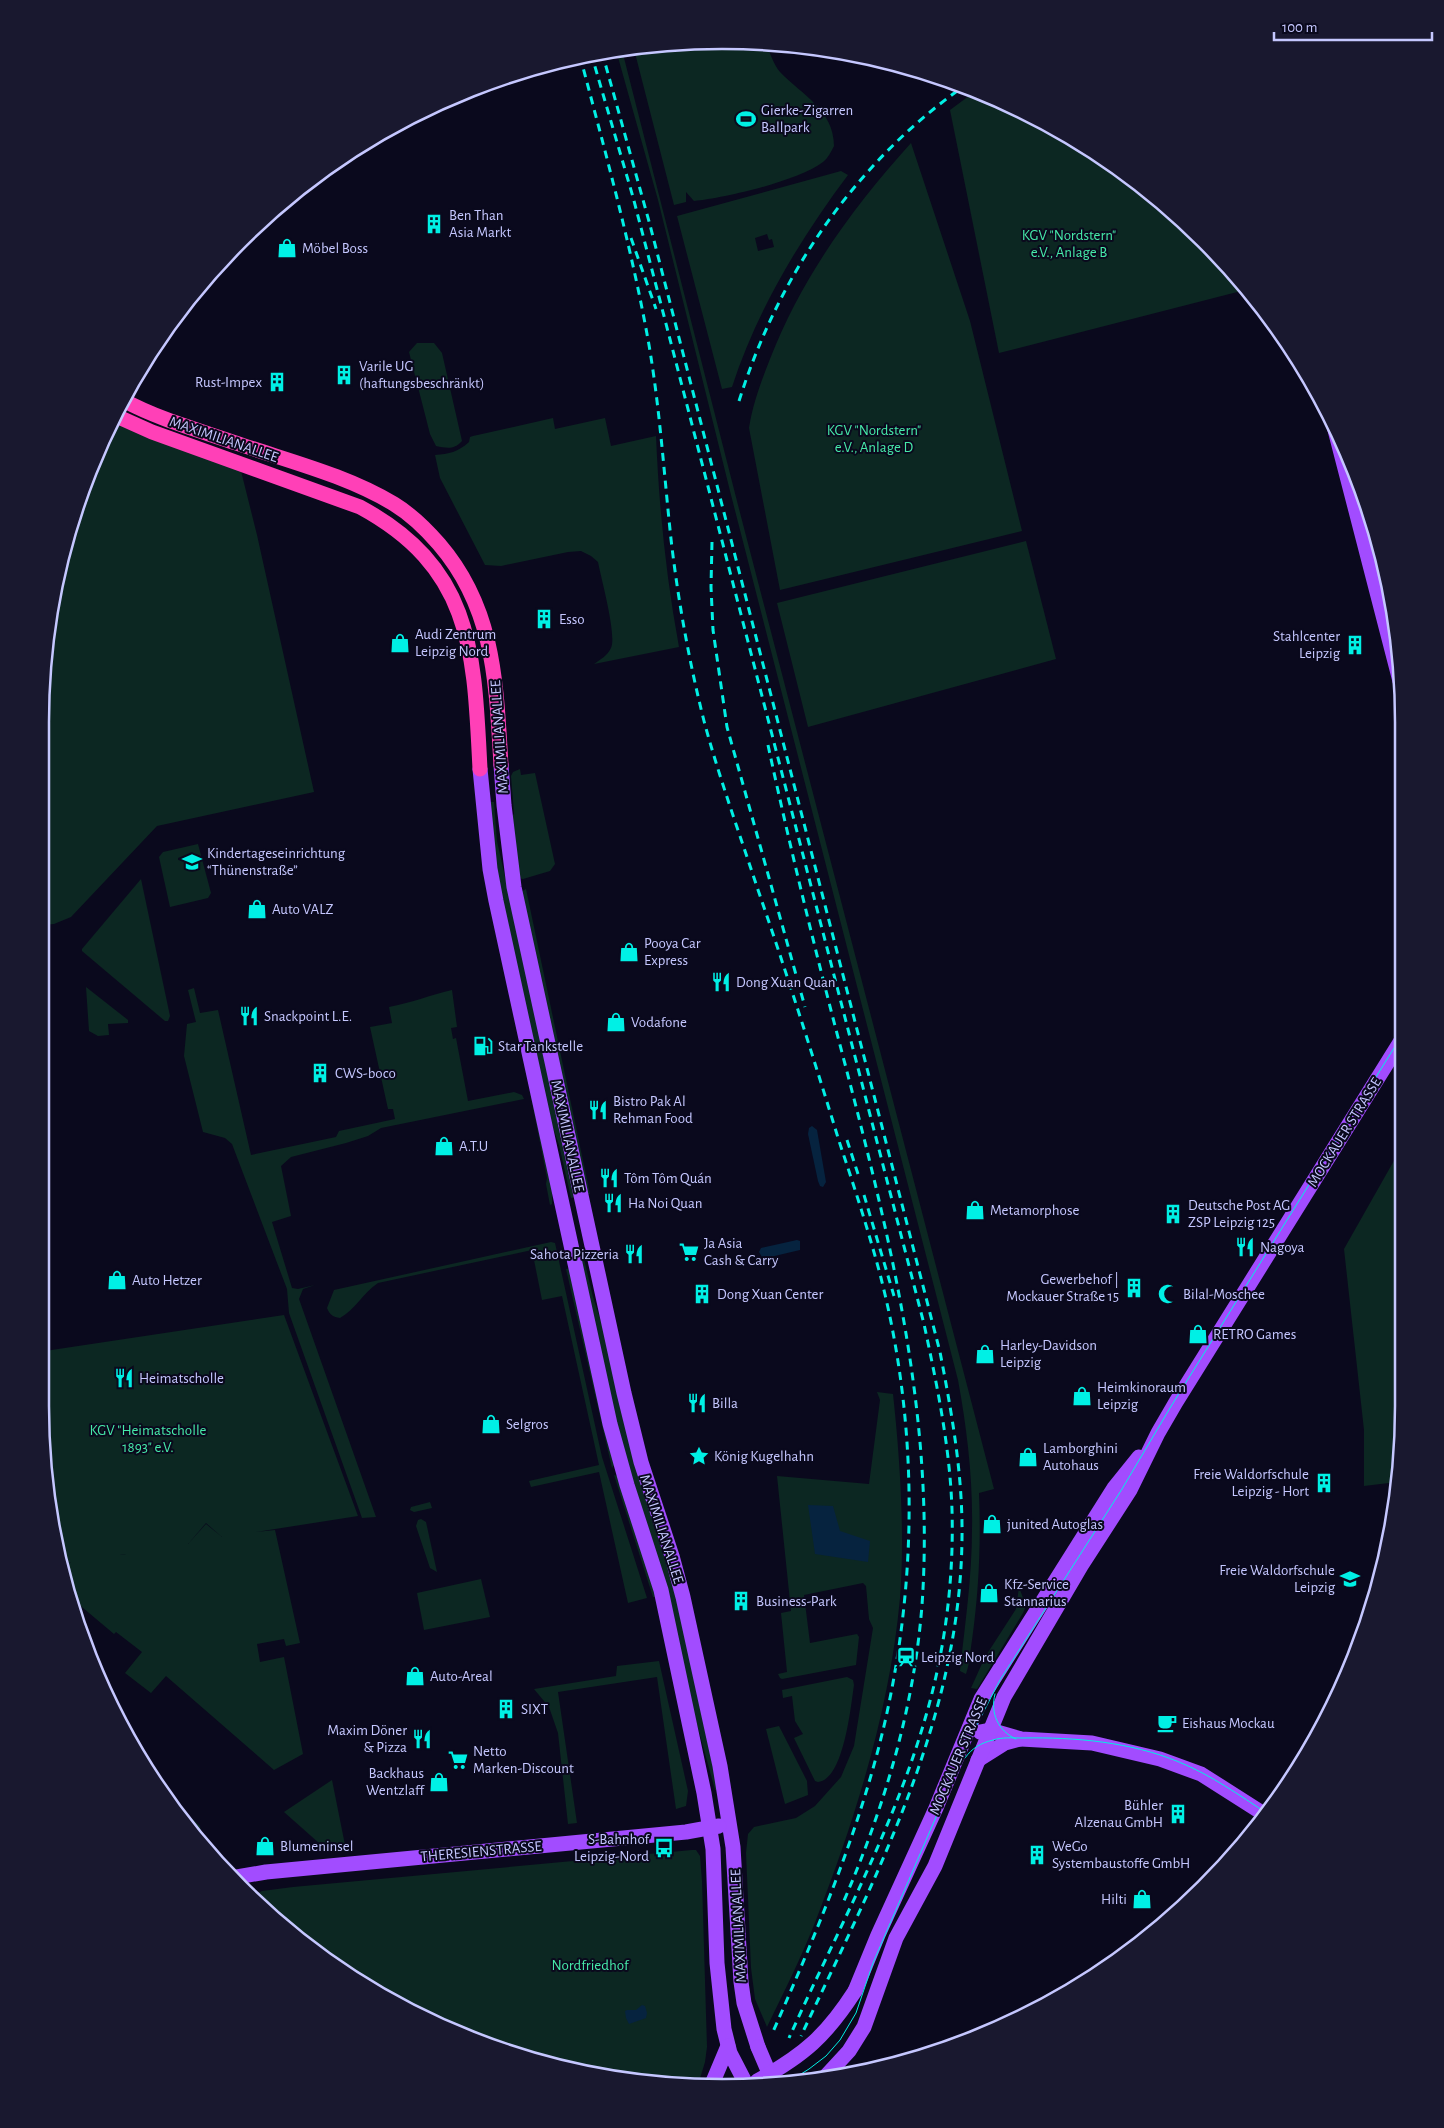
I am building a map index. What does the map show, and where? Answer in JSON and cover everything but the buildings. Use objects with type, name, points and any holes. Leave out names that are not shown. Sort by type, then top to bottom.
[{"type":"highway","name":"MAXIMILIANALLEE","points":[[129,403],[156,415],[346,481],[394,504],[426,529],[453,560],[465,578],[486,629],[493,667],[501,764]]},
{"type":"highway","name":"MAXIMILIANALLEE","points":[[121,418],[152,432],[360,507],[383,520],[418,548],[442,577],[460,615],[469,643],[474,673],[480,769]]},
{"type":"main road","points":[[1344,463],[1390,642]]},
{"type":"main road","name":"MAXIMILIANALLEE","points":[[501,764],[510,862],[518,906],[632,1428],[684,1597],[730,1824],[740,1982],[744,2003],[766,2078]]},
{"type":"main road","name":"MAXIMILIANALLEE","points":[[480,769],[490,869],[508,959],[610,1424],[627,1485],[661,1590],[710,1828],[717,1963],[724,2029],[728,2046],[742,2079]]},
{"type":"main road","name":"MOCKAUER STRASSE","points":[[833,2069],[857,2040],[875,1998],[896,1938],[935,1866],[1004,1697],[1081,1566],[1130,1490],[1158,1433],[1395,1051]]},
{"type":"main road","name":"MOCKAUER STRASSE","points":[[768,2078],[812,2046],[829,2028],[855,1991],[936,1808],[985,1691],[1114,1488],[1158,1433]]},
{"type":"main road","points":[[985,1691],[990,1730]]},
{"type":"main road","points":[[963,1741],[978,1732],[990,1730],[1021,1739],[1092,1743],[1141,1753],[1178,1764],[1201,1774],[1259,1811]]},
{"type":"main road","points":[[978,1760],[1006,1744],[1021,1739]]},
{"type":"main road","name":"THERESIENSTRASSE","points":[[241,1876],[266,1872],[686,1832],[730,1824]]},
{"type":"main road","points":[[714,2079],[728,2046]]},
{"type":"green space","name":"Gierke-Zigarren Ballpark","points":[[678,50],[769,50],[780,72],[815,104],[829,122],[833,133],[834,146],[828,157],[812,169],[797,176],[761,188],[694,201],[686,192],[686,202],[674,205],[635,55]]},
{"type":"green space","points":[[624,57],[738,505],[994,1489],[979,1493],[980,1548],[978,1585],[970,1657],[966,1674],[960,1671],[970,1583],[972,1492],[969,1454],[958,1380],[730,491],[658,200],[618,58]]},
{"type":"green space","name":"KGV \"Nordstern\" e.V., Anlage B","points":[[969,96],[1020,118],[1096,162],[1166,216],[1198,246],[1239,292],[999,353],[950,110]]},
{"type":"green space","name":"KGV \"Nordstern\" e.V., Anlage D","points":[[911,143],[970,321],[1022,531],[780,590],[749,428],[755,401],[760,384],[783,329],[813,271],[849,218]]},
{"type":"green space","points":[[841,171],[848,175],[813,224],[781,276],[754,330],[732,387],[722,389],[677,216]],"holes":[[[767,234],[769,240],[772,239],[774,247],[758,251],[755,238]]]},
{"type":"green space","points":[[417,343],[434,343],[442,353],[462,441],[453,447],[436,446],[430,434],[409,352]]},
{"type":"green space","points":[[553,418],[555,429],[605,418],[611,446],[656,436],[664,542],[679,647],[594,664],[606,655],[611,648],[612,631],[598,562],[581,551],[501,566],[485,565],[440,478],[435,455],[457,450],[469,442],[470,437],[473,436]]},
{"type":"green space","points":[[118,423],[241,471],[314,792],[157,826],[71,917],[49,924],[49,722],[50,678],[55,634],[62,591],[84,506]]},
{"type":"green space","points":[[1026,541],[1056,659],[808,727],[777,603]]},
{"type":"green space","points":[[520,769],[521,775],[535,773],[555,864],[550,871],[523,879],[518,878],[510,818],[514,814],[511,776],[513,772]]},
{"type":"green space","points":[[489,802],[494,802],[497,841],[576,1197],[571,1198],[559,1145],[550,1119],[498,883]]},
{"type":"green space","points":[[198,844],[211,893],[208,898],[170,907],[159,857],[163,852]]},
{"type":"green space","points":[[141,879],[170,1016],[168,1021],[165,1021],[82,951]]},
{"type":"green space","points":[[526,889],[590,1194],[587,1194],[521,892]]},
{"type":"green space","points":[[86,987],[128,1020],[128,1023],[108,1024],[109,1035],[98,1036],[89,1031]]},
{"type":"green space","points":[[194,988],[200,1013],[218,1010],[251,1155],[336,1137],[339,1131],[395,1119],[393,1109],[388,1109],[370,1027],[392,1023],[389,1007],[452,990],[457,1027],[451,1028],[453,1039],[456,1038],[468,1101],[514,1092],[522,1095],[524,1099],[381,1128],[368,1136],[291,1157],[281,1166],[291,1216],[272,1222],[292,1288],[298,1289],[315,1285],[303,1289],[299,1299],[376,1517],[362,1518],[289,1313],[287,1289],[232,1144],[225,1138],[203,1132],[184,1056],[187,1024],[196,1022],[188,990]]},
{"type":"green space","points":[[530,1092],[534,1100],[552,1191],[552,1204],[550,1205],[546,1184],[547,1178]]},
{"type":"green space","points":[[1395,1159],[1395,1406],[1394,1450],[1390,1483],[1364,1486],[1364,1430],[1344,1249]]},
{"type":"green space","points":[[551,1242],[555,1243],[602,1457],[647,1598],[628,1603],[599,1472],[531,1487],[529,1481],[599,1465],[562,1296],[542,1300],[532,1250],[378,1283],[350,1311],[340,1318],[332,1315],[327,1308],[334,1290]]},
{"type":"green space","points":[[584,1259],[671,1573],[718,1790],[715,1790],[622,1450],[581,1260]]},
{"type":"green space","points":[[571,1268],[615,1464],[612,1468],[566,1269]]},
{"type":"green space","name":"KGV \"Heimatscholle 1893\" e.V.","points":[[284,1315],[358,1516],[256,1532],[275,1530],[300,1643],[286,1646],[284,1639],[257,1644],[260,1662],[284,1657],[303,1754],[274,1770],[166,1676],[151,1693],[125,1673],[142,1652],[116,1632],[114,1634],[79,1605],[68,1562],[71,1563],[68,1562],[62,1537],[50,1450],[49,1350]],"holes":[[[206,1523],[222,1537],[206,1524],[188,1544]]]},
{"type":"green space","points":[[877,1392],[893,1394],[901,1496],[902,1548],[900,1598],[888,1680],[880,1721],[845,1842],[811,1933],[767,2027],[755,1999],[751,1968],[746,1853],[748,1834],[754,1827],[796,1818],[815,1806],[841,1777],[854,1746],[873,1628],[869,1619],[866,1586],[863,1583],[804,1595],[810,1643],[857,1634],[859,1637],[856,1665],[780,1678],[778,1674],[787,1672],[781,1613],[791,1611],[777,1476],[869,1484],[880,1400]]},
{"type":"green space","points":[[614,1475],[618,1476],[656,1597],[653,1597]]},
{"type":"green space","points":[[430,1502],[432,1508],[414,1512],[410,1510],[411,1507]]},
{"type":"green space","points":[[421,1519],[426,1522],[437,1572],[430,1568],[416,1526],[418,1520]]},
{"type":"green space","points":[[481,1579],[490,1617],[424,1630],[417,1593]]},
{"type":"green space","points":[[1019,1587],[1026,1606],[1023,1613],[977,1689],[971,1688],[985,1657],[1016,1609]]},
{"type":"green space","points":[[659,1661],[688,1791],[686,1806],[676,1809],[657,1677],[558,1692],[577,1823],[568,1824],[558,1733],[549,1707],[534,1689],[616,1676],[617,1666]]},
{"type":"green space","points":[[847,1677],[853,1680],[854,1685],[845,1740],[834,1769],[827,1778],[818,1782],[815,1781],[794,1738],[803,1734],[795,1721],[792,1696],[783,1698],[782,1690]]},
{"type":"green space","points":[[779,1726],[807,1781],[808,1795],[785,1804],[766,1729]]},
{"type":"green space","points":[[332,1780],[346,1850],[328,1851],[284,1812]]},
{"type":"green space","points":[[185,1812],[200,1826],[201,1832]]},
{"type":"green space","name":"Nordfriedhof","points":[[696,1850],[700,1856],[702,1881],[707,2047],[700,2078],[634,2073],[548,2056],[506,2044],[424,2010],[348,1966],[312,1940],[258,1893],[293,1887]]},
{"type":"water","points":[[812,1126],[817,1130],[826,1182],[823,1187],[820,1186],[818,1181],[808,1134],[809,1128]]},
{"type":"water","points":[[797,1240],[800,1241],[800,1250],[766,1258],[762,1257],[759,1252],[761,1248]]},
{"type":"water","points":[[808,1505],[833,1506],[840,1531],[870,1541],[868,1562],[815,1554]]},
{"type":"water","points":[[642,2005],[645,2006],[646,2018],[629,2024],[625,2011],[636,2010]]},
{"type":"tram line","points":[[801,2074],[826,2056],[840,2040],[856,2013],[873,1963],[971,1736],[1000,1680],[1122,1489],[1170,1408],[1395,1046]]},
{"type":"tram line","points":[[995,1694],[994,1708],[997,1721],[1004,1731],[1016,1739]]},
{"type":"tram line","points":[[965,1758],[981,1744],[1004,1738],[1083,1740],[1122,1745],[1161,1755],[1191,1767],[1261,1809]]},
{"type":"railway","points":[[604,60],[650,225],[940,1352],[959,1468],[962,1539],[958,1605],[946,1670],[930,1733],[909,1795],[884,1857],[801,2036]]},
{"type":"railway","points":[[594,62],[633,197],[924,1324],[938,1393],[949,1463],[952,1510],[950,1589],[938,1668],[925,1719],[897,1801],[863,1881],[789,2038]]},
{"type":"railway","points":[[582,64],[626,236],[649,345],[677,585],[684,630],[704,721],[866,1226],[881,1278],[893,1333],[902,1389],[907,1445],[908,1558],[903,1615],[895,1671],[884,1726],[874,1766],[849,1844],[805,1959],[772,2034]]},
{"type":"railway","points":[[739,401],[756,354],[776,309],[799,266],[826,225],[855,186],[888,150],[925,116],[957,91]]},
{"type":"railway","points":[[631,238],[656,309]]},
{"type":"railway","points":[[712,542],[711,587],[713,630],[727,727],[805,1007]]},
{"type":"railway","points":[[768,745],[824,984],[862,1130],[893,1264],[906,1331],[922,1467],[924,1536],[922,1605],[912,1682],[895,1757],[884,1794],[872,1831],[843,1903]]},
{"type":"railway","points":[[847,1140],[858,1174]]},
{"type":"railway","points":[[864,1195],[894,1296]]},
{"type":"place","name":"Gierke-Zigarren Ballpark","points":[[746,119]]},
{"type":"place","name":"Ben Than Asia Markt","points":[[434,224]]},
{"type":"place","name":"Möbel Boss","points":[[287,248]]},
{"type":"place","name":"Varile UG (haftungsbeschränkt)","points":[[344,375]]},
{"type":"place","name":"Rust-Impex","points":[[277,382]]},
{"type":"place","name":"Esso","points":[[544,619]]},
{"type":"place","name":"Audi Zentrum Leipzig Nord","points":[[400,643]]},
{"type":"place","name":"Stahlcenter Leipzig","points":[[1355,645]]},
{"type":"place","name":"Kindertageseinrichtung “Thünenstraße”","points":[[192,862]]},
{"type":"place","name":"Auto VALZ","points":[[257,909]]},
{"type":"place","name":"Pooya Car Express","points":[[629,952]]},
{"type":"place","name":"Dong Xuan Quan","points":[[721,982]]},
{"type":"place","name":"Snackpoint L.E.","points":[[249,1016]]},
{"type":"place","name":"Vodafone","points":[[616,1022]]},
{"type":"place","name":"Star Tankstelle","points":[[483,1046]]},
{"type":"place","name":"CWS-boco","points":[[320,1073]]},
{"type":"place","name":"Bistro Pak Al Rehman Food","points":[[598,1110]]},
{"type":"place","name":"A.T.U","points":[[444,1146]]},
{"type":"place","name":"Tôm Tôm Quán","points":[[609,1178]]},
{"type":"place","name":"Ha Noi Quan","points":[[613,1203]]},
{"type":"place","name":"Metamorphose","points":[[975,1210]]},
{"type":"place","name":"Deutsche Post AG ZSP Leipzig 125","points":[[1173,1214]]},
{"type":"place","name":"Nagoya","points":[[1245,1247]]},
{"type":"place","name":"Ja Asia Cash & Carry","points":[[689,1252]]},
{"type":"place","name":"Sahota Pizzeria","points":[[634,1254]]},
{"type":"place","name":"Auto Hetzer","points":[[117,1280]]},
{"type":"place","name":"Gewerbehof | Mockauer Straße 15","points":[[1134,1288]]},
{"type":"place","name":"Dong Xuan Center","points":[[702,1294]]},
{"type":"place","name":"Bilal-Moschee","points":[[1168,1294]]},
{"type":"place","name":"RETRO Games","points":[[1198,1334]]},
{"type":"place","name":"Harley-Davidson Leipzig","points":[[985,1354]]},
{"type":"place","name":"Heimatscholle","points":[[124,1378]]},
{"type":"place","name":"Heimkinoraum Leipzig","points":[[1082,1396]]},
{"type":"place","name":"Billa","points":[[697,1403]]},
{"type":"place","name":"Selgros","points":[[491,1424]]},
{"type":"place","name":"König Kugelhahn","points":[[699,1456]]},
{"type":"place","name":"Lamborghini Autohaus","points":[[1028,1457]]},
{"type":"place","name":"Freie Waldorfschule Leipzig - Hort","points":[[1324,1483]]},
{"type":"place","name":"junited Autoglas","points":[[992,1524]]},
{"type":"place","name":"Freie Waldorfschule Leipzig","points":[[1350,1579]]},
{"type":"place","name":"Kfz-Service Stannarius","points":[[989,1593]]},
{"type":"place","name":"Business-Park","points":[[741,1601]]},
{"type":"place","name":"Leipzig Nord","points":[[906,1657]]},
{"type":"place","name":"Auto-Areal","points":[[415,1676]]},
{"type":"place","name":"SIXT","points":[[506,1709]]},
{"type":"place","name":"Eishaus Mockau","points":[[1167,1723]]},
{"type":"place","name":"Maxim Döner & Pizza","points":[[422,1739]]},
{"type":"place","name":"Netto Marken-Discount","points":[[458,1760]]},
{"type":"place","name":"Backhaus Wentzlaff","points":[[439,1782]]},
{"type":"place","name":"Bühler Alzenau GmbH","points":[[1178,1814]]},
{"type":"place","name":"Blumeninsel","points":[[265,1846]]},
{"type":"place","name":"S-Bahnhof Leipzig-Nord","points":[[664,1848]]},
{"type":"place","name":"WeGo Systembaustoffe GmbH","points":[[1037,1855]]},
{"type":"place","name":"Hilti","points":[[1142,1899]]}]
